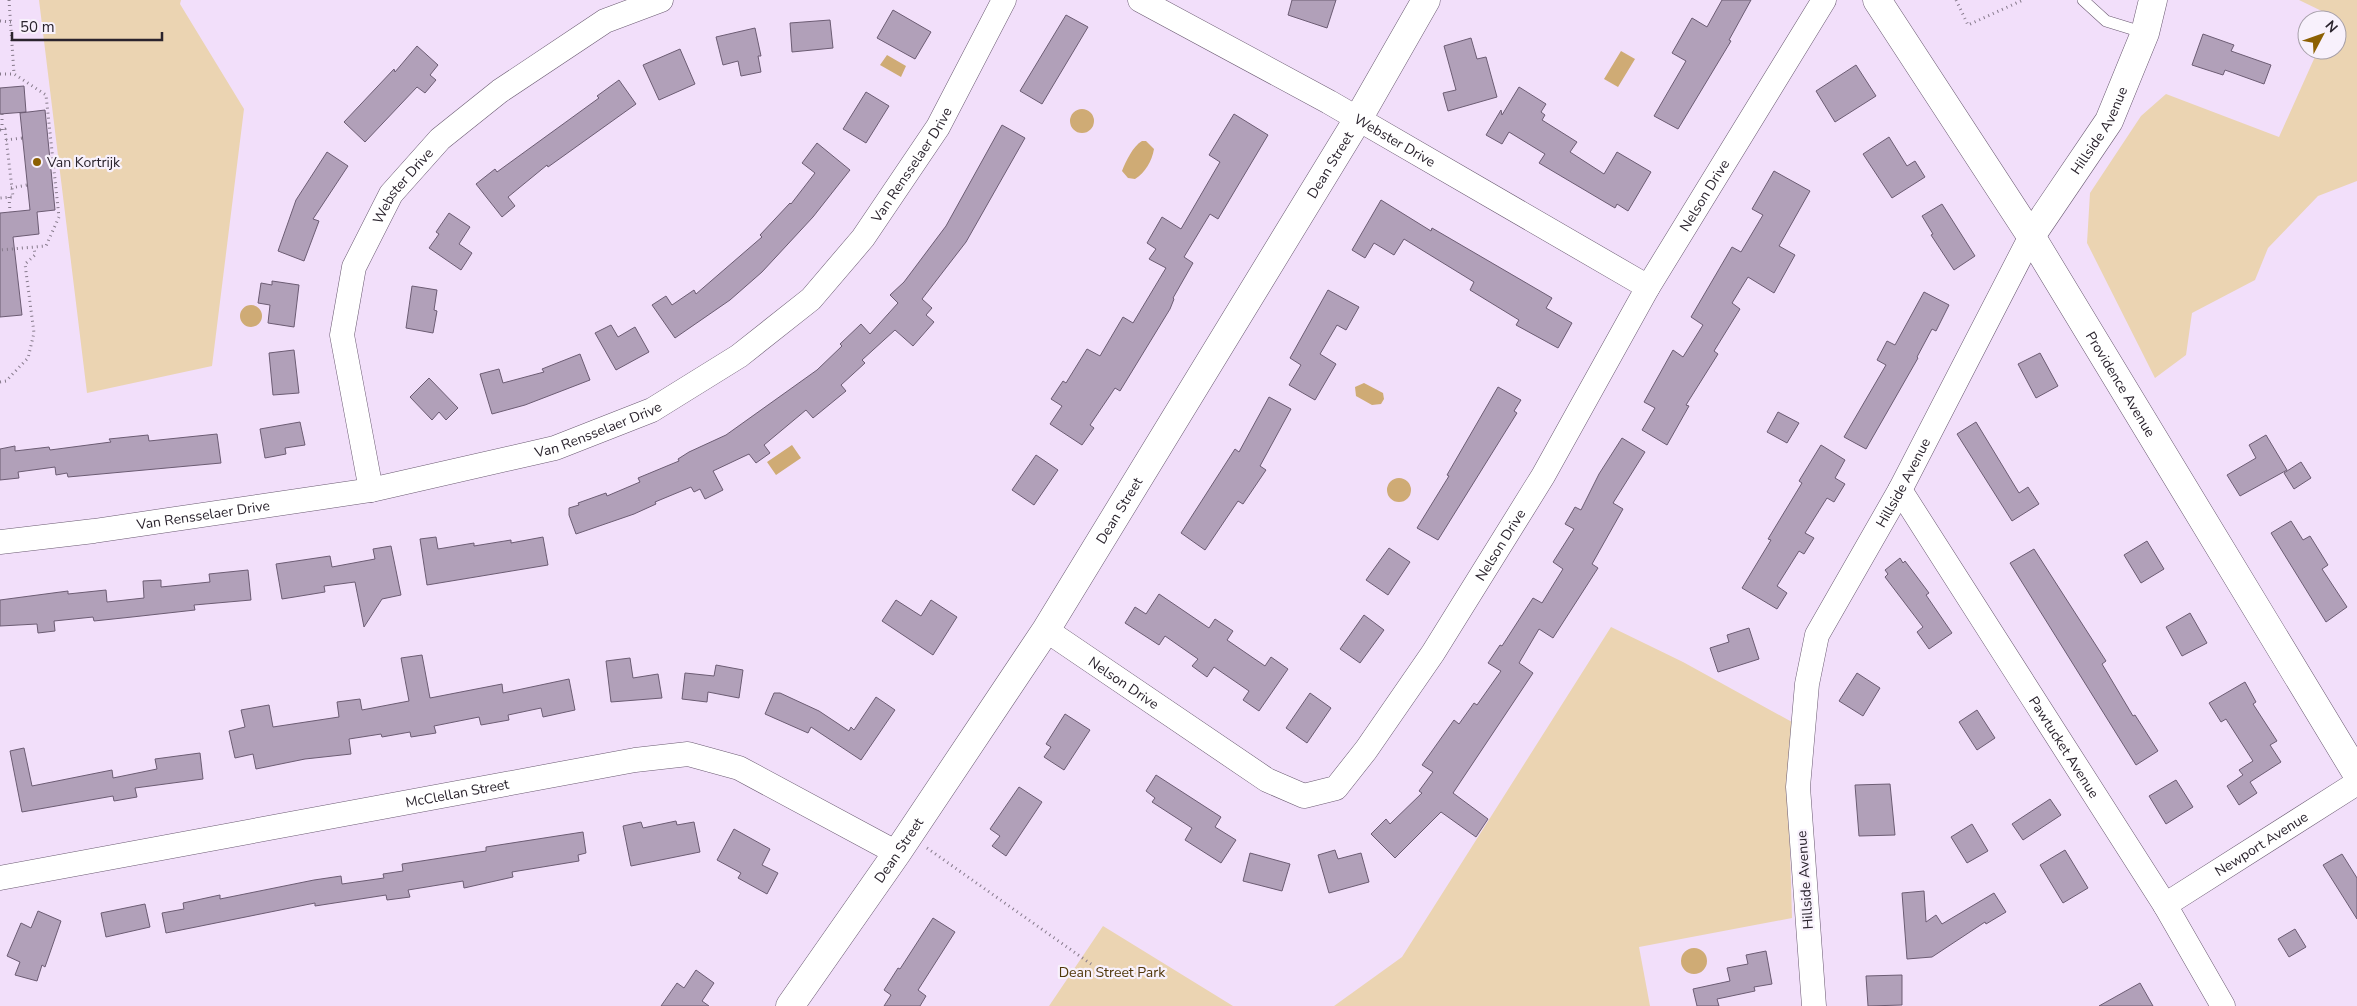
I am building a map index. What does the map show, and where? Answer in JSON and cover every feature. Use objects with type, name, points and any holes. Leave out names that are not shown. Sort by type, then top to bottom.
[{"type":"street","name":"Webster Drive","points":[[371,490],[342,335],[354,267],[391,194],[440,139],[500,91],[606,21],[661,0]]},
{"type":"street","name":"Van Rensselaer Drive","points":[[0,542],[94,531],[371,490],[555,448],[652,410],[739,356],[811,299],[862,238],[938,127],[1004,0]]},
{"type":"street","name":"Webster Drive","points":[[1140,0],[1358,118],[1648,287]]},
{"type":"street","name":"Dean Street","points":[[790,1006],[1046,630],[1358,118],[1426,0]]},
{"type":"street","name":"Nelson Drive","points":[[1046,630],[1267,780],[1304,796],[1336,788],[1366,750],[1443,636],[1543,476],[1648,287],[1824,0]]},
{"type":"street","name":"Providence Avenue","points":[[1877,0],[2031,236],[2357,774]]},
{"type":"street","name":"Hillside Avenue","points":[[1814,1006],[1798,787],[1807,684],[1817,635],[1900,490],[2031,236],[2109,122],[2145,33],[2153,0]]},
{"type":"street","name":"Pawtucket Avenue","points":[[1900,490],[2165,905],[2224,1006]]},
{"type":"street","name":"McClellan Street","points":[[0,878],[626,762],[688,754],[740,768],[902,844]]},
{"type":"street","name":"Newport Avenue","points":[[2165,905],[2357,783]]},
{"type":"lane","points":[[2083,0],[2106,20],[2145,33]]},
{"type":"path","points":[[9,0],[14,74]]},
{"type":"path","points":[[1956,0],[1968,25],[2023,0]]},
{"type":"path","points":[[0,21],[11,22]]},
{"type":"path","points":[[0,74],[14,74],[46,95],[59,217],[46,246],[0,250]]},
{"type":"path","points":[[0,198],[13,197],[5,129],[1,130],[2,114]]},
{"type":"path","points":[[6,140],[22,138]]},
{"type":"path","points":[[12,188],[27,185]]},
{"type":"path","points":[[9,197],[10,212]]},
{"type":"path","points":[[0,382],[6,381],[28,358],[34,332],[25,264],[35,255],[34,247]]},
{"type":"path","points":[[902,844],[1091,964]]},
{"type":"green space","points":[[39,0],[181,0],[180,4],[244,109],[212,366],[87,393]]},
{"type":"green space","points":[[2299,0],[2357,0],[2357,181],[2318,196],[2268,248],[2255,280],[2192,313],[2186,355],[2155,378],[2087,243],[2090,193],[2141,116],[2166,94],[2279,137],[2314,60],[2347,60],[2347,10],[2320,10]]},
{"type":"green space","points":[[1611,627],[1683,662],[1792,722],[1788,779],[1792,918],[1639,947],[1650,1006],[1334,1006],[1402,957]]},
{"type":"green space","name":"Dean Street Park","points":[[1103,926],[1233,1006],[1049,1006]]},
{"type":"shaded area","points":[[1621,51],[1635,59],[1618,87],[1604,79]]},
{"type":"shaded area","points":[[887,55],[906,66],[901,77],[880,65]]},
{"type":"shaded area","points":[[1077,109],[1087,109],[1094,116],[1094,126],[1087,133],[1077,133],[1070,126],[1070,116]]},
{"type":"shaded area","points":[[1142,141],[1146,141],[1154,149],[1152,158],[1139,176],[1135,179],[1128,178],[1122,171],[1133,150]]},
{"type":"shaded area","points":[[251,305],[259,308],[262,316],[259,324],[251,327],[243,324],[240,316],[243,308]]},
{"type":"shaded area","points":[[1364,383],[1383,393],[1384,399],[1381,404],[1372,405],[1356,396],[1355,387]]},
{"type":"shaded area","points":[[792,445],[801,458],[776,475],[767,462]]},
{"type":"shaded area","points":[[1399,478],[1407,482],[1411,490],[1407,498],[1399,502],[1391,498],[1387,490],[1391,482]]},
{"type":"shaded area","points":[[1694,948],[1703,952],[1707,961],[1703,970],[1694,974],[1685,970],[1681,961],[1685,952]]},
{"type":"building","points":[[1292,0],[1336,0],[1327,28],[1288,15]]},
{"type":"building","points":[[1722,0],[1751,0],[1729,40],[1731,41],[1678,129],[1654,116],[1686,61],[1672,53],[1692,18],[1707,27]]},
{"type":"building","points":[[893,10],[931,32],[915,59],[877,38]]},
{"type":"building","points":[[1066,15],[1088,27],[1042,104],[1020,91]]},
{"type":"building","points":[[830,20],[833,48],[792,52],[790,23]]},
{"type":"building","points":[[755,28],[761,56],[758,56],[761,72],[741,76],[738,61],[723,65],[716,37]]},
{"type":"building","points":[[2203,34],[2234,45],[2231,51],[2271,65],[2264,84],[2225,70],[2223,75],[2192,65]]},
{"type":"building","points":[[1471,38],[1477,59],[1486,57],[1497,97],[1448,111],[1443,93],[1456,90],[1444,46]]},
{"type":"building","points":[[417,46],[438,65],[430,75],[436,80],[425,93],[417,87],[365,142],[344,122],[394,69],[395,72]]},
{"type":"building","points":[[680,49],[695,84],[659,100],[643,65]]},
{"type":"building","points":[[1856,65],[1876,96],[1835,122],[1816,91]]},
{"type":"building","points":[[619,80],[636,104],[548,167],[547,165],[508,197],[515,206],[502,217],[476,184],[495,169],[497,172],[599,98],[597,96]]},
{"type":"building","points":[[24,86],[26,112],[0,114],[0,88]]},
{"type":"building","points":[[1519,87],[1546,104],[1541,112],[1545,115],[1542,120],[1577,142],[1570,152],[1604,174],[1617,152],[1651,172],[1628,211],[1617,204],[1615,208],[1539,163],[1545,154],[1509,132],[1502,144],[1486,135],[1501,110],[1502,115]]},
{"type":"building","points":[[866,92],[889,106],[866,143],[843,129]]},
{"type":"building","name":"Van Kortrijk","points":[[45,110],[55,210],[37,212],[39,234],[13,237],[22,315],[0,317],[0,213],[30,210],[20,113]]},
{"type":"building","points":[[1234,114],[1268,135],[1218,219],[1210,214],[1184,257],[1193,263],[1173,298],[1170,309],[1120,391],[1115,388],[1090,425],[1094,428],[1082,445],[1050,424],[1062,406],[1051,399],[1063,381],[1066,383],[1087,349],[1100,356],[1123,317],[1133,323],[1166,268],[1149,259],[1156,249],[1147,243],[1162,217],[1181,229],[1220,162],[1209,155]]},
{"type":"building","points":[[1002,125],[1025,138],[966,242],[922,299],[932,308],[926,315],[934,322],[913,346],[895,330],[862,360],[865,363],[841,385],[846,391],[813,418],[806,410],[764,445],[770,453],[756,463],[749,454],[713,471],[723,490],[705,499],[700,489],[694,492],[691,487],[655,502],[656,504],[634,514],[576,534],[569,515],[569,508],[606,493],[607,496],[640,482],[638,478],[679,461],[678,459],[689,452],[726,435],[817,370],[861,324],[870,334],[898,303],[890,295],[904,282],[946,226]]},
{"type":"building","points":[[1889,137],[1907,166],[1915,161],[1925,177],[1892,198],[1863,154]]},
{"type":"building","points":[[817,143],[850,170],[813,217],[762,272],[730,300],[675,338],[652,305],[666,296],[672,305],[694,290],[696,294],[762,237],[760,235],[791,204],[815,173],[802,163]]},
{"type":"building","points":[[327,152],[348,166],[313,219],[319,221],[304,261],[278,251],[296,200]]},
{"type":"building","points":[[1774,171],[1810,191],[1779,246],[1795,255],[1774,293],[1748,277],[1732,303],[1740,309],[1714,351],[1718,354],[1686,405],[1689,406],[1667,445],[1642,430],[1655,408],[1644,402],[1673,350],[1683,357],[1703,325],[1691,317],[1732,247],[1741,252],[1763,215],[1752,209]]},
{"type":"building","points":[[1381,200],[1431,231],[1432,228],[1552,298],[1546,308],[1572,323],[1558,348],[1516,325],[1519,320],[1470,290],[1474,282],[1404,239],[1394,255],[1374,243],[1365,258],[1352,250]]},
{"type":"building","points":[[1942,204],[1975,256],[1954,270],[1931,235],[1933,234],[1922,216]]},
{"type":"building","points":[[449,213],[470,227],[459,244],[472,253],[461,270],[429,248],[439,234],[436,232]]},
{"type":"building","points":[[272,281],[299,285],[294,327],[268,323],[270,305],[258,303],[261,283],[272,285]]},
{"type":"building","points":[[412,286],[437,290],[434,310],[437,311],[433,333],[406,328]]},
{"type":"building","points":[[1328,290],[1359,307],[1346,330],[1337,325],[1320,354],[1336,364],[1315,400],[1289,385],[1301,365],[1290,358]]},
{"type":"building","points":[[1924,292],[1949,305],[1936,331],[1932,329],[1918,358],[1866,449],[1844,437],[1886,365],[1877,360],[1887,341],[1895,345]]},
{"type":"building","points":[[611,325],[618,337],[635,327],[649,352],[616,370],[595,333]]},
{"type":"building","points":[[294,350],[299,393],[273,395],[269,353]]},
{"type":"building","points":[[2040,353],[2058,386],[2036,398],[2018,364]]},
{"type":"building","points":[[580,354],[590,380],[525,405],[492,414],[480,374],[499,369],[503,383],[544,372],[542,369]]},
{"type":"building","points":[[429,378],[458,408],[446,420],[439,412],[432,420],[410,397]]},
{"type":"building","points":[[1498,387],[1521,400],[1514,411],[1517,413],[1438,540],[1417,528],[1449,476],[1447,475]]},
{"type":"building","points":[[1269,397],[1291,409],[1260,466],[1266,470],[1243,504],[1238,501],[1205,550],[1181,533],[1235,449],[1239,452]]},
{"type":"building","points":[[1778,412],[1799,423],[1787,443],[1767,432]]},
{"type":"building","points":[[300,422],[305,445],[285,448],[286,454],[265,458],[260,429]]},
{"type":"building","points":[[1976,422],[2019,493],[2028,487],[2039,504],[2012,521],[1957,434]]},
{"type":"building","points":[[217,434],[221,463],[68,477],[67,473],[56,475],[55,467],[18,472],[19,478],[0,480],[0,449],[15,446],[15,451],[49,447],[50,450],[111,442],[109,439],[148,435],[149,441]]},
{"type":"building","points":[[2266,435],[2287,470],[2240,496],[2227,475],[2256,458],[2249,445]]},
{"type":"building","points":[[1622,438],[1645,452],[1613,503],[1623,509],[1592,564],[1598,568],[1553,638],[1539,629],[1519,663],[1533,673],[1453,793],[1488,819],[1476,837],[1441,812],[1395,858],[1371,834],[1386,819],[1390,824],[1422,793],[1419,791],[1433,772],[1422,765],[1454,720],[1459,724],[1474,703],[1477,705],[1501,671],[1488,663],[1500,645],[1502,646],[1533,598],[1542,603],[1563,569],[1553,562],[1574,529],[1565,524],[1575,507],[1581,510],[1599,474]]},
{"type":"building","points":[[1821,445],[1845,460],[1835,478],[1845,484],[1834,502],[1827,498],[1805,533],[1814,538],[1804,554],[1799,551],[1777,586],[1787,593],[1777,609],[1742,588],[1771,540],[1768,539],[1802,483],[1799,481]]},
{"type":"building","points":[[1036,455],[1058,470],[1034,505],[1012,490]]},
{"type":"building","points":[[2301,462],[2311,478],[2294,489],[2284,473]]},
{"type":"building","points":[[2291,521],[2303,540],[2310,536],[2328,565],[2322,569],[2347,607],[2326,622],[2271,533]]},
{"type":"building","points":[[436,537],[438,549],[474,543],[474,546],[511,540],[511,543],[543,537],[548,565],[427,585],[420,539]]},
{"type":"building","points":[[2147,541],[2164,569],[2141,583],[2124,555]]},
{"type":"building","points":[[391,546],[401,595],[382,599],[364,627],[355,582],[324,586],[325,592],[282,599],[276,564],[330,556],[332,567],[375,559],[373,549]]},
{"type":"building","points":[[1389,548],[1410,562],[1388,595],[1366,580]]},
{"type":"building","points":[[2034,549],[2106,661],[2102,664],[2133,716],[2135,715],[2158,751],[2136,765],[2010,563]]},
{"type":"building","points":[[1900,558],[1903,563],[1905,561],[1929,593],[1926,595],[1952,633],[1929,649],[1917,632],[1923,627],[1885,577],[1888,574],[1885,570]]},
{"type":"building","points":[[248,570],[251,600],[194,605],[195,610],[132,617],[94,621],[93,617],[54,621],[55,631],[38,633],[37,624],[0,626],[0,600],[68,591],[68,594],[106,590],[107,602],[144,598],[143,581],[161,580],[161,587],[210,582],[209,574]]},
{"type":"building","points":[[1159,594],[1209,628],[1215,619],[1233,631],[1227,640],[1265,666],[1271,657],[1288,669],[1259,711],[1243,700],[1249,691],[1214,667],[1207,677],[1192,666],[1198,659],[1165,636],[1159,645],[1125,623],[1135,607],[1146,614]]},
{"type":"building","points":[[896,600],[921,616],[931,600],[957,617],[933,655],[882,621]]},
{"type":"building","points":[[2190,613],[2207,643],[2182,656],[2166,627]]},
{"type":"building","points":[[1364,615],[1384,630],[1360,663],[1340,649]]},
{"type":"building","points":[[1749,628],[1759,659],[1718,672],[1710,648],[1729,642],[1727,635]]},
{"type":"building","points":[[422,655],[430,698],[502,684],[503,693],[569,679],[575,710],[543,717],[541,708],[508,715],[509,720],[481,725],[479,717],[434,726],[436,733],[411,737],[410,732],[382,737],[381,734],[349,739],[351,754],[305,759],[256,769],[253,754],[235,758],[229,731],[245,727],[241,710],[269,705],[273,727],[339,717],[337,702],[360,699],[362,710],[409,701],[401,658]]},
{"type":"building","points":[[630,658],[633,678],[658,674],[662,698],[611,702],[606,661]]},
{"type":"building","points":[[716,665],[743,670],[739,698],[708,692],[707,702],[682,699],[685,673],[714,676]]},
{"type":"building","points":[[1857,673],[1880,688],[1863,716],[1839,701]]},
{"type":"building","points":[[2245,682],[2256,702],[2253,704],[2277,741],[2270,745],[2281,762],[2250,782],[2257,793],[2239,805],[2227,786],[2243,775],[2239,770],[2253,761],[2226,719],[2221,722],[2209,703]]},
{"type":"building","points":[[774,693],[780,693],[819,711],[849,731],[851,727],[854,730],[876,697],[895,710],[861,760],[811,727],[808,733],[765,714]]},
{"type":"building","points":[[1310,693],[1331,708],[1307,743],[1286,728]]},
{"type":"building","points":[[1977,710],[1995,738],[1977,750],[1959,722]]},
{"type":"building","points":[[1065,714],[1090,730],[1064,770],[1044,757],[1051,747],[1046,744]]},
{"type":"building","points":[[24,748],[32,786],[112,770],[113,778],[157,769],[155,759],[200,753],[203,779],[135,788],[137,797],[114,801],[113,796],[22,812],[10,751]]},
{"type":"building","points":[[1156,775],[1221,817],[1215,827],[1236,840],[1221,863],[1185,840],[1192,828],[1152,802],[1155,798],[1146,791]]},
{"type":"building","points":[[2176,780],[2193,807],[2166,824],[2149,796]]},
{"type":"building","points":[[1890,784],[1895,835],[1859,836],[1855,785]]},
{"type":"building","points":[[1019,787],[1042,802],[1006,856],[992,846],[1000,836],[990,829]]},
{"type":"building","points":[[2050,799],[2061,815],[2023,840],[2012,824]]},
{"type":"building","points":[[676,821],[677,825],[694,822],[700,852],[631,866],[623,826],[641,822],[643,828]]},
{"type":"building","points":[[1972,824],[1988,851],[1967,863],[1951,837]]},
{"type":"building","points":[[734,829],[770,849],[762,865],[778,873],[767,894],[738,878],[741,873],[717,860]]},
{"type":"building","points":[[583,832],[586,853],[578,855],[579,861],[512,872],[513,877],[464,888],[463,881],[408,890],[410,897],[387,900],[386,895],[315,906],[315,903],[166,933],[162,913],[184,909],[183,903],[220,895],[220,899],[341,876],[342,884],[384,878],[383,874],[403,871],[402,864],[486,851],[486,847]]},
{"type":"building","points":[[1335,850],[1338,859],[1361,853],[1369,882],[1329,893],[1318,855]]},
{"type":"building","points":[[2065,850],[2088,888],[2063,903],[2040,865]]},
{"type":"building","points":[[1250,853],[1290,864],[1282,891],[1243,881]]},
{"type":"building","points":[[2342,854],[2357,878],[2357,919],[2323,865]]},
{"type":"building","points":[[1924,891],[1926,922],[1936,915],[1942,924],[1994,893],[2006,912],[1986,924],[1985,922],[1932,957],[1907,959],[1902,893]]},
{"type":"building","points":[[145,904],[150,927],[106,937],[101,913]]},
{"type":"building","points":[[38,911],[61,921],[45,967],[42,965],[37,981],[15,975],[20,962],[7,956],[21,923],[31,928]]},
{"type":"building","points":[[933,918],[955,932],[918,990],[926,996],[920,1006],[884,1006],[891,995],[884,990]]},
{"type":"building","points":[[2295,929],[2306,947],[2289,957],[2278,939]]},
{"type":"building","points":[[1766,951],[1772,984],[1754,987],[1755,991],[1717,999],[1719,1006],[1697,1006],[1693,989],[1730,981],[1727,968],[1748,964],[1746,955]]},
{"type":"building","points":[[696,970],[714,983],[702,1001],[709,1006],[661,1006],[677,983],[684,988]]},
{"type":"building","points":[[1902,975],[1902,1005],[1868,1006],[1866,976]]},
{"type":"building","points":[[2140,983],[2153,1006],[2099,1006]]},
{"type":"place","name":"Van Kortrijk","points":[[37,162]]}]
